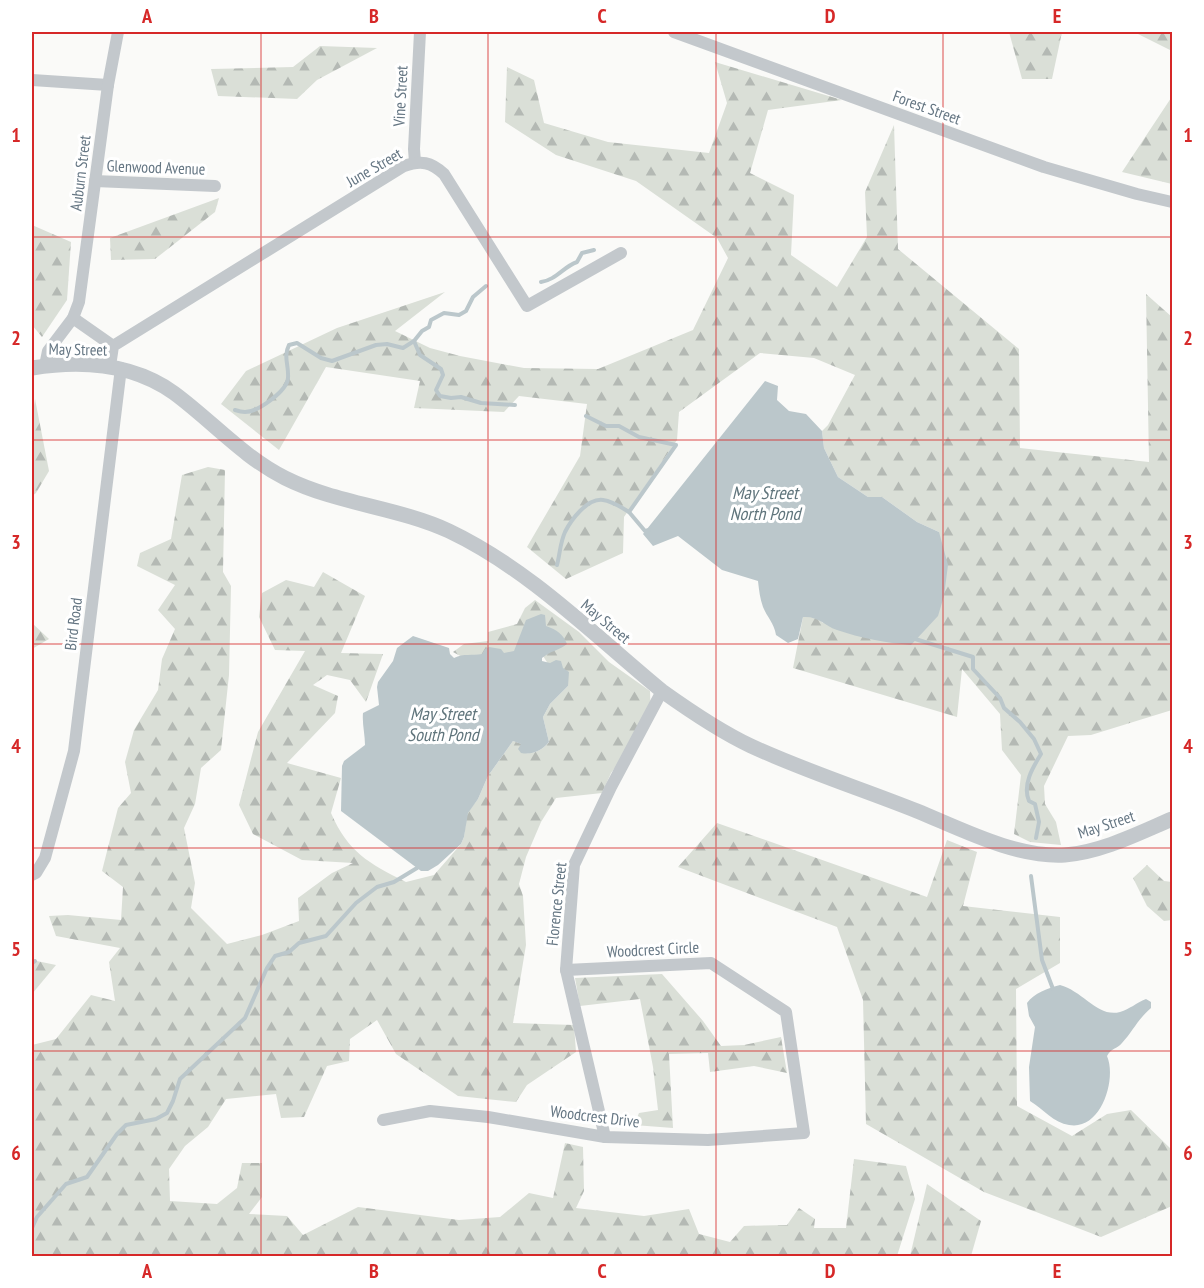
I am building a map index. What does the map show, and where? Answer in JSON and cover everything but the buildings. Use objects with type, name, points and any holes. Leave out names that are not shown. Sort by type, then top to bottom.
[{"type":"street","name":"Auburn Street","points":[[38,367],[73,318],[79,302],[108,85],[118,32]]},
{"type":"street","name":"Vine Street","points":[[415,162],[420,32]]},
{"type":"street","name":"Forest Street","points":[[674,32],[1044,167],[1172,202]]},
{"type":"street","points":[[32,80],[108,85]]},
{"type":"street","name":"June Street","points":[[113,346],[404,166],[415,162],[427,162],[444,174],[527,306],[621,253]]},
{"type":"street","name":"Glenwood Avenue","points":[[95,181],[215,186]]},
{"type":"street","points":[[73,318],[113,346],[115,367]]},
{"type":"street","name":"May Street","points":[[38,367],[79,363],[115,367],[156,382],[175,394],[236,446],[284,478],[320,492],[426,521],[488,552],[541,589],[662,691],[710,724],[751,746],[822,776],[1021,850],[1044,855],[1065,855],[1086,851],[1173,819]]},
{"type":"street","name":"Bird Road","points":[[32,875],[36,873],[45,858],[74,751],[115,367]]},
{"type":"street","name":"Florence Street","points":[[604,1137],[566,970],[574,865],[611,787],[662,691]]},
{"type":"street","name":"Woodcrest Circle","points":[[566,970],[711,963],[786,1012],[804,1133]]},
{"type":"street","name":"Woodcrest Drive","points":[[383,1120],[430,1111],[488,1117],[604,1137],[708,1140],[804,1133]]},
{"type":"green space","points":[[1009,32],[1062,32],[1052,79],[1022,79]]},
{"type":"green space","points":[[1134,32],[1172,32],[1172,51]]},
{"type":"green space","points":[[320,46],[377,48],[317,80],[297,99],[218,96],[211,69],[293,67]]},
{"type":"green space","points":[[715,62],[842,100],[768,110],[750,173],[794,195],[791,255],[837,287],[867,237],[865,192],[894,125],[898,249],[1019,349],[1020,448],[1149,462],[1146,294],[1172,317],[1172,710],[1091,735],[1068,736],[1044,786],[1045,804],[1056,822],[1061,845],[1030,842],[1014,834],[1021,775],[1002,750],[1000,714],[962,669],[957,717],[793,668],[803,617],[814,616],[823,623],[939,532],[917,522],[882,497],[868,497],[838,477],[824,448],[822,431],[828,425],[855,375],[814,358],[760,353],[679,412],[677,440],[624,517],[623,553],[566,579],[527,547],[580,456],[587,404],[519,396],[504,412],[414,408],[420,381],[326,367],[279,450],[221,404],[246,371],[337,328],[445,292],[395,331],[430,348],[524,368],[598,369],[693,330],[728,258],[717,238],[636,181],[556,155],[505,122],[507,67],[534,80],[544,123],[608,142],[709,153],[727,103]]},
{"type":"green space","points":[[1172,87],[1172,184],[1122,172],[1171,98]]},
{"type":"green space","points":[[219,198],[215,212],[155,259],[111,260],[110,238]]},
{"type":"green space","points":[[32,225],[71,242],[67,300],[42,337],[32,325]]},
{"type":"green space","points":[[35,399],[49,471],[32,496],[32,420]]},
{"type":"green space","points":[[208,467],[225,470],[223,572],[231,586],[229,675],[221,750],[201,768],[195,804],[184,828],[195,883],[191,908],[227,944],[262,935],[299,921],[298,898],[332,873],[353,863],[302,860],[253,834],[239,805],[258,732],[305,651],[275,650],[259,617],[262,593],[286,580],[314,587],[323,572],[365,596],[341,653],[383,654],[366,702],[350,680],[327,675],[313,685],[338,696],[335,713],[287,763],[341,778],[331,813],[345,838],[370,862],[406,882],[434,875],[461,844],[467,813],[478,799],[488,776],[513,741],[522,744],[524,753],[538,751],[549,742],[543,717],[550,704],[568,686],[557,678],[538,648],[521,664],[464,658],[453,652],[464,644],[488,641],[488,632],[517,624],[525,608],[535,600],[579,632],[609,662],[650,691],[651,721],[611,773],[602,793],[556,798],[541,822],[526,857],[519,884],[523,896],[526,945],[513,1023],[574,1025],[576,1052],[527,1085],[516,1102],[458,1096],[396,1054],[377,1020],[350,1039],[349,1061],[327,1066],[304,1117],[281,1118],[276,1094],[226,1099],[208,1127],[185,1146],[169,1169],[170,1201],[217,1204],[237,1188],[242,1163],[262,1163],[262,1197],[249,1214],[287,1216],[303,1235],[358,1207],[459,1220],[500,1217],[529,1193],[553,1198],[565,1143],[583,1147],[584,1191],[576,1208],[644,1216],[689,1209],[699,1234],[730,1242],[744,1226],[787,1225],[799,1208],[815,1219],[814,1228],[846,1228],[854,1159],[906,1166],[915,1199],[897,1256],[32,1256],[32,1045],[56,1039],[91,995],[115,1001],[109,962],[120,948],[56,936],[49,916],[68,915],[121,920],[123,887],[102,871],[118,808],[131,793],[125,762],[134,730],[158,690],[162,659],[175,629],[158,610],[175,585],[137,566],[140,553],[171,539],[182,475]]},
{"type":"green space","points":[[32,623],[49,639],[32,649]]},
{"type":"green space","points":[[717,823],[927,897],[947,840],[977,852],[963,906],[1060,917],[1060,963],[1016,989],[1017,1106],[1072,1136],[1107,1114],[1131,1110],[1172,1150],[1172,1206],[1101,1237],[984,1192],[866,1124],[863,1000],[837,927],[678,867]]},
{"type":"green space","points":[[1147,865],[1164,881],[1172,882],[1172,920],[1164,921],[1147,906],[1133,878]]},
{"type":"green space","points":[[32,960],[56,965],[32,994]]},
{"type":"green space","points":[[662,974],[703,1021],[721,1046],[744,1045],[781,1037],[787,1073],[754,1066],[710,1072],[708,1053],[669,1054],[673,1128],[634,1125],[639,1113],[658,1110],[653,1067],[640,999],[580,1006],[575,978]]},
{"type":"green space","points":[[927,1184],[981,1221],[971,1256],[910,1256]]},
{"type":"water","name":"May Street North Pond","points":[[765,381],[778,386],[777,400],[789,411],[806,414],[822,431],[824,448],[838,477],[868,497],[882,497],[917,522],[939,532],[948,565],[944,596],[938,616],[911,645],[855,635],[808,617],[803,617],[798,639],[788,643],[776,635],[762,604],[758,581],[722,570],[678,536],[653,546],[643,534]]},
{"type":"water","name":"May Street South Pond","points":[[541,614],[545,615],[546,626],[559,633],[567,644],[542,658],[542,661],[550,663],[556,660],[561,661],[563,668],[569,672],[568,686],[550,704],[543,717],[549,742],[536,752],[521,753],[518,749],[521,744],[513,741],[488,776],[478,799],[468,813],[461,844],[438,865],[428,871],[421,871],[341,811],[342,766],[344,761],[365,745],[363,713],[379,705],[378,682],[393,661],[397,648],[413,636],[449,648],[454,658],[482,654],[489,647],[501,649],[504,653],[514,651],[526,620]]},
{"type":"water","points":[[1060,985],[1097,1008],[1112,1013],[1124,1011],[1146,999],[1151,1002],[1151,1008],[1122,1043],[1110,1051],[1107,1056],[1110,1077],[1104,1101],[1090,1120],[1080,1125],[1058,1122],[1030,1101],[1029,1067],[1035,1027],[1029,1016],[1027,1003],[1046,989]]},
{"type":"waterway","points":[[541,282],[551,279],[577,262],[582,253],[594,250]]},
{"type":"waterway","points":[[414,341],[422,331],[429,327],[431,320],[444,313],[459,315],[466,311],[473,297],[486,286]]},
{"type":"waterway","points":[[235,410],[245,412],[257,409],[283,389],[288,378],[287,349],[289,345],[297,343],[321,358],[332,361],[376,345],[387,344],[403,348],[414,341],[420,355],[441,369],[443,375],[436,390],[440,396],[461,397],[481,403],[515,405]]},
{"type":"waterway","points":[[586,416],[606,426],[619,426],[639,437],[676,445],[629,512],[645,531],[649,530]]},
{"type":"waterway","points":[[557,565],[565,532],[575,516],[591,502],[603,500],[629,512]]},
{"type":"waterway","points":[[912,638],[973,657],[973,669],[1000,698],[1004,708],[1034,739],[1041,754],[1029,776],[1027,795],[1029,801],[1035,804],[1039,822],[1036,838]]},
{"type":"waterway","points":[[32,1228],[37,1217],[66,1184],[87,1177],[117,1134],[126,1125],[156,1119],[167,1113],[180,1079],[245,1018],[267,968],[275,956],[289,952],[299,943],[326,936],[356,903],[377,887],[394,882],[417,868]]},
{"type":"waterway","points":[[1031,876],[1042,960],[1053,989]]}]
